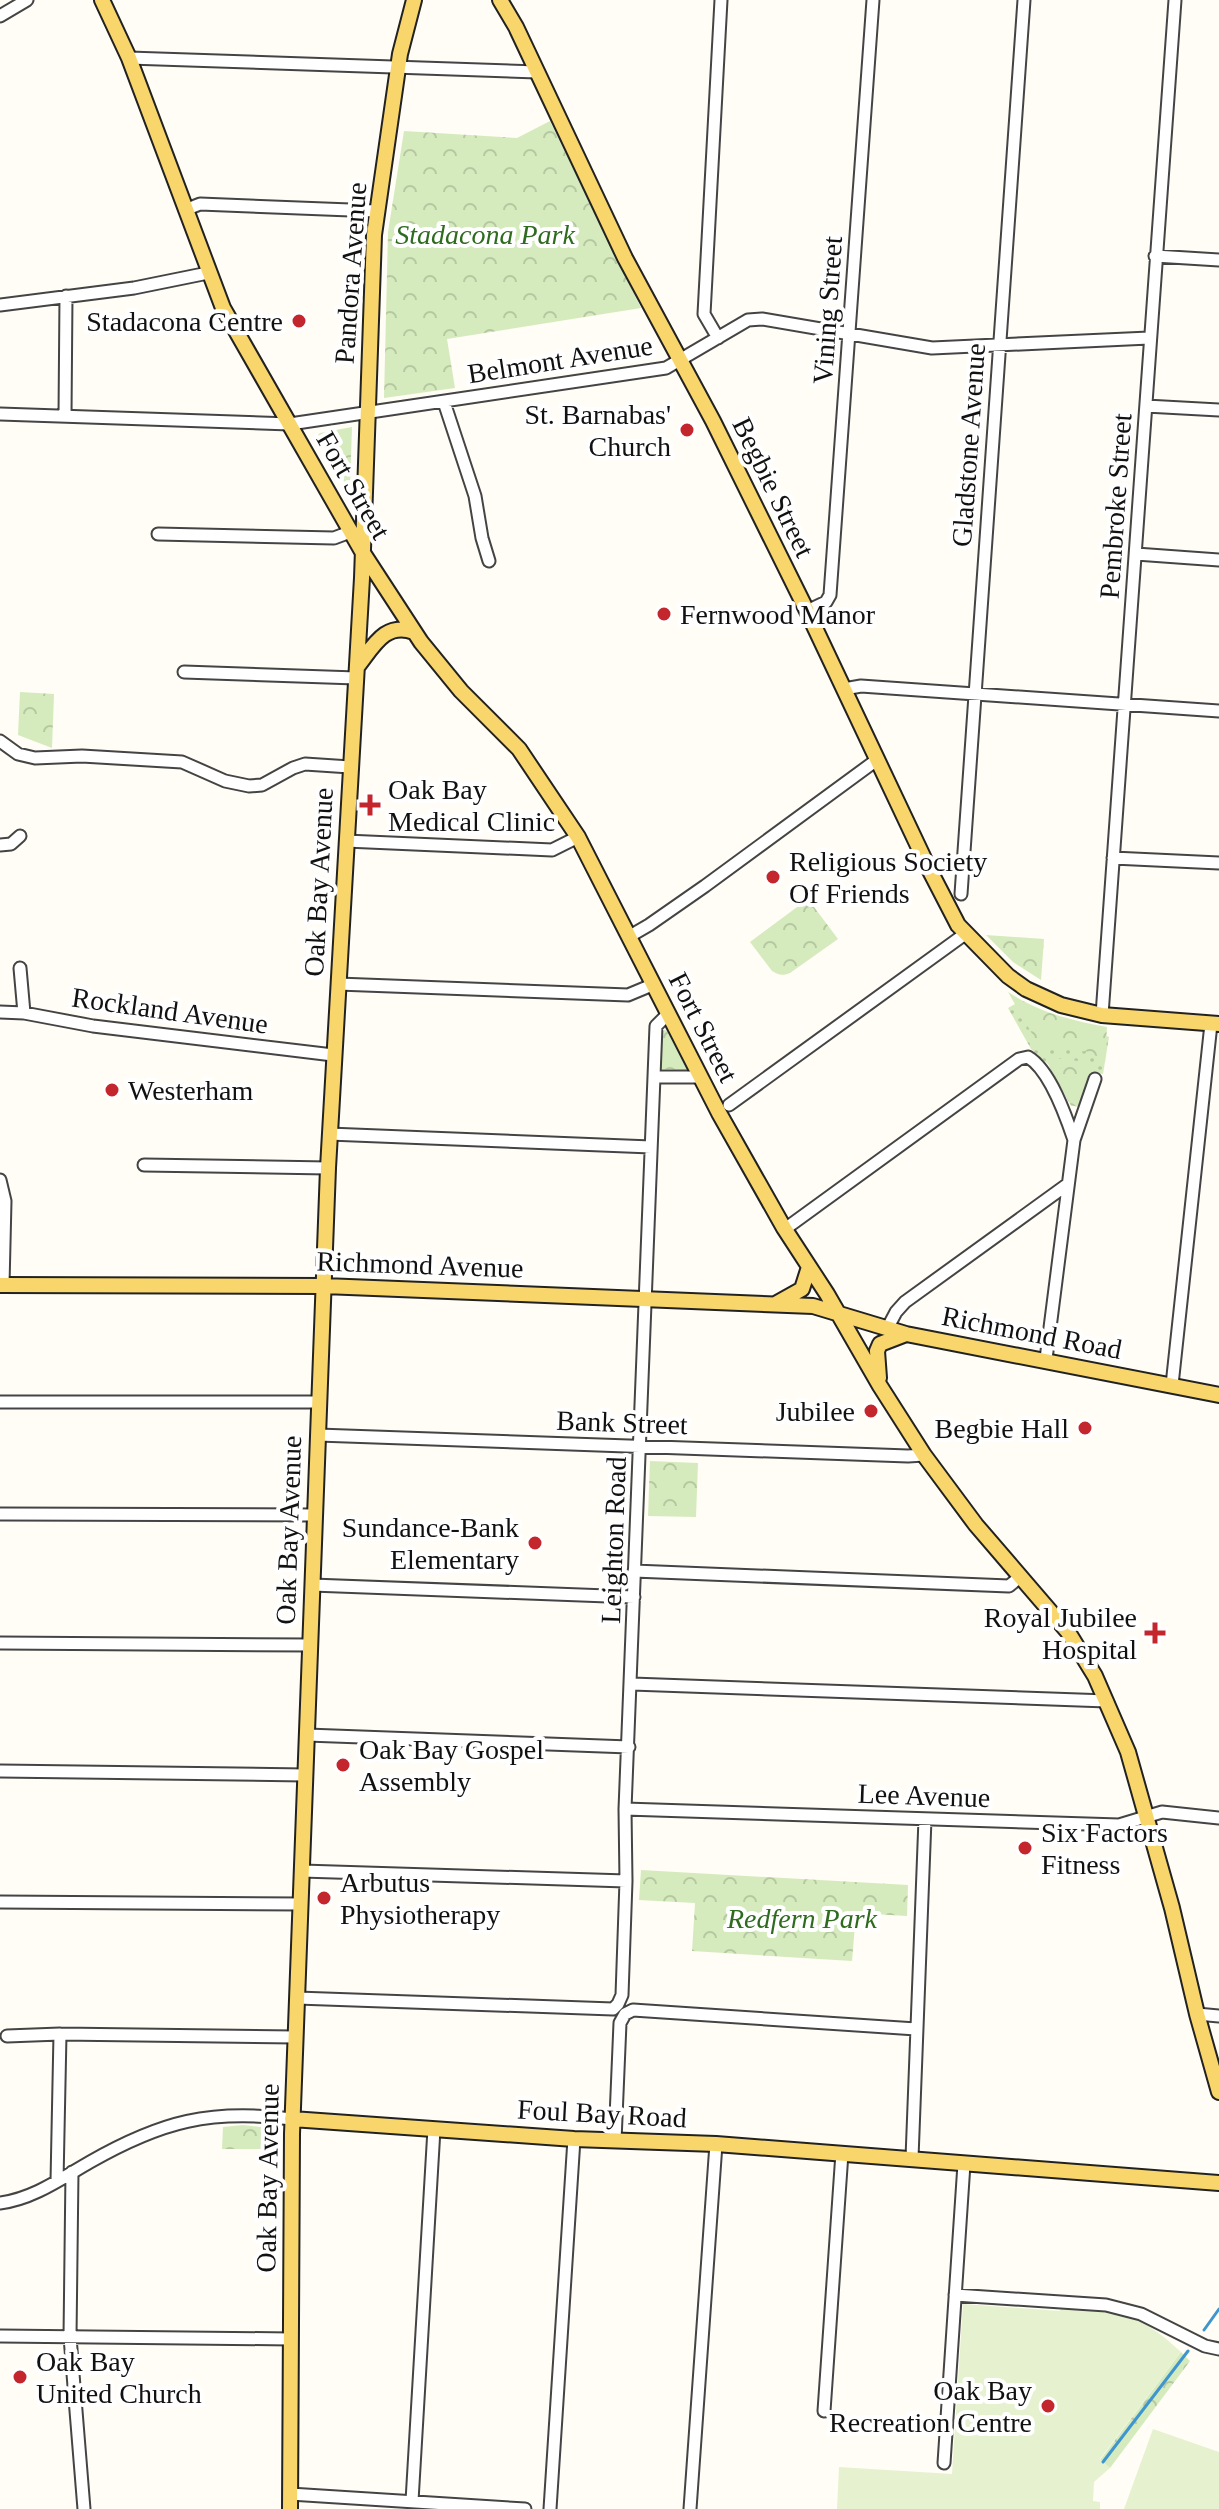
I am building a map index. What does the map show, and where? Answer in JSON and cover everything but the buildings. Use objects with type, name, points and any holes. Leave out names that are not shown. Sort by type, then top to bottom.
[{"type":"main road","name":"Fort Street","points":[[102,0],[129,58],[223,308],[350,532],[414,632],[461,691],[519,749],[578,837],[700,1077],[785,1229],[880,1386],[924,1455],[976,1525],[1052,1611],[1095,1676],[1128,1752],[1219,2092]]},
{"type":"main road","points":[[400,60],[406,0]]},
{"type":"main road","name":"Pandora Avenue","points":[[363,553],[376,211],[400,60],[414,0]]},
{"type":"main road","name":"Begbie Street","points":[[500,0],[516,27]]},
{"type":"main road","name":"Begbie Street","points":[[506,0],[625,258],[807,611],[928,867],[965,934],[1026,989],[1061,1005],[1102,1015],[1215,1024]]},
{"type":"main road","name":"Oak Bay Avenue","points":[[290,2502],[295,2037],[329,1134],[363,553]]},
{"type":"main road","points":[[356,672],[385,633],[404,628],[414,632]]},
{"type":"main road","points":[[777,1303],[802,1289],[809,1267]]},
{"type":"main road","name":"Richmond Avenue","points":[[1,1285],[324,1286],[777,1303],[837,1311]]},
{"type":"main road","name":"Richmond Road","points":[[837,1311],[906,1334],[1219,1395]]},
{"type":"main road","points":[[880,1386],[877,1351],[880,1344],[906,1334]]},
{"type":"main road","name":"Foul Bay Road","points":[[292,2119],[574,2139],[716,2144],[1219,2183]]},
{"type":"street","points":[[0,16],[27,0]]},
{"type":"street","points":[[718,338],[704,314],[721,0]]},
{"type":"street","name":"Vining Street","points":[[807,611],[826,602],[830,595],[873,0]]},
{"type":"street","name":"Gladstone Avenue","points":[[961,894],[1024,0]]},
{"type":"street","name":"Pembroke Street","points":[[1102,1015],[1175,0]]},
{"type":"street","points":[[129,58],[400,60],[537,72]]},
{"type":"street","points":[[185,210],[205,204],[376,211]]},
{"type":"street","points":[[1155,256],[1219,260]]},
{"type":"street","points":[[0,305],[134,288],[208,273]]},
{"type":"street","points":[[65,415],[66,296]]},
{"type":"street","name":"Belmont Avenue","points":[[0,414],[290,424],[666,368],[748,320],[762,319],[932,348],[1149,338]]},
{"type":"street","points":[[254,421],[273,403],[272,394]]},
{"type":"street","points":[[444,402],[475,496],[489,561]]},
{"type":"street","points":[[1146,406],[1219,410]]},
{"type":"street","points":[[158,534],[334,538],[350,532]]},
{"type":"street","points":[[1136,554],[1219,560]]},
{"type":"street","points":[[184,672],[356,672]]},
{"type":"street","points":[[844,689],[861,686],[1219,711]]},
{"type":"street","points":[[0,741],[18,754],[35,758],[82,756],[182,762],[225,781],[249,786],[262,785],[305,764],[350,767]]},
{"type":"street","points":[[630,936],[683,902],[878,759]]},
{"type":"street","points":[[0,845],[11,844],[20,836]]},
{"type":"street","points":[[346,841],[552,850],[578,837]]},
{"type":"street","points":[[1113,858],[1219,863]]},
{"type":"street","points":[[729,1105],[965,934]]},
{"type":"street","points":[[20,968],[24,1013]]},
{"type":"street","points":[[338,984],[628,995],[652,985]]},
{"type":"street","name":"Rockland Avenue","points":[[0,1012],[333,1055]]},
{"type":"street","name":"Leighton Road","points":[[615,2141],[656,1026],[667,1015]]},
{"type":"street","points":[[1172,1385],[1215,1024]]},
{"type":"street","points":[[785,1229],[1019,1059],[1028,1057],[1037,1062],[1064,1111],[1074,1140]]},
{"type":"street","points":[[654,1077],[700,1077]]},
{"type":"street","points":[[1046,1359],[1074,1140],[1095,1079]]},
{"type":"street","points":[[329,1134],[651,1147]]},
{"type":"street","points":[[144,1165],[328,1168]]},
{"type":"street","points":[[0,1180],[5,1201],[1,1285]]},
{"type":"street","points":[[887,1329],[905,1302],[1068,1184]]},
{"type":"street","points":[[0,1402],[319,1402]]},
{"type":"street","name":"Bank Street","points":[[318,1435],[924,1455]]},
{"type":"street","points":[[0,1514],[315,1515]]},
{"type":"street","points":[[634,1571],[1009,1586],[1021,1576]]},
{"type":"street","points":[[312,1585],[634,1597]]},
{"type":"street","points":[[0,1643],[310,1645]]},
{"type":"street","points":[[632,1684],[1107,1701]]},
{"type":"street","points":[[307,1735],[629,1747]]},
{"type":"street","points":[[0,1771],[305,1775]]},
{"type":"street","name":"Lee Avenue","points":[[625,1809],[1119,1825],[1162,1812],[1219,1818]]},
{"type":"street","points":[[912,2158],[925,1819]]},
{"type":"street","points":[[302,1871],[626,1881]]},
{"type":"street","points":[[0,1902],[301,1904]]},
{"type":"street","points":[[297,1998],[622,2009],[916,2029]]},
{"type":"street","points":[[1197,2014],[1219,2016]]},
{"type":"street","points":[[57,2181],[60,2034]]},
{"type":"street","points":[[7,2036],[295,2037]]},
{"type":"street","name":"Foul Bay Road","points":[[0,2203],[14,2201],[143,2134],[172,2123],[215,2116],[292,2119]]},
{"type":"street","points":[[412,2501],[434,2129]]},
{"type":"street","points":[[550,2509],[574,2139]]},
{"type":"street","points":[[690,2509],[716,2144]]},
{"type":"street","points":[[824,2411],[842,2153]]},
{"type":"street","points":[[944,2463],[964,2164]]},
{"type":"street","points":[[72,2172],[70,2337],[84,2509]]},
{"type":"street","points":[[955,2295],[1107,2305],[1141,2314],[1205,2346],[1219,2349]]},
{"type":"street","points":[[0,2336],[291,2339]]},
{"type":"street","points":[[290,2502],[412,2501],[525,2509]]},
{"type":"green space","name":"Stadacona Park","points":[[550,121],[641,308],[447,339],[455,388],[384,398],[388,232],[404,131],[517,138]]},
{"type":"green space","points":[[352,427],[350,486],[348,488],[317,436]]},
{"type":"green space","points":[[20,692],[54,694],[52,748],[18,735]]},
{"type":"green space","points":[[808,899],[838,939],[790,973],[776,973],[750,942]]},
{"type":"green space","points":[[986,935],[1044,939],[1041,980],[1013,962]]},
{"type":"green space","points":[[1008,992],[1056,1015],[1107,1027],[1105,1063],[1091,1052],[1039,1046]]},
{"type":"green space","points":[[1015,1004],[1030,1006],[1109,1037],[1103,1074],[1092,1072],[1079,1106],[1071,1106],[1048,1064],[1031,1049],[1008,1008]]},
{"type":"green space","points":[[665,1030],[687,1070],[659,1069],[660,1033]]},
{"type":"green space","points":[[1050,1059],[1086,1062],[1091,1066],[1078,1107],[1071,1105],[1049,1065]]},
{"type":"green space","points":[[650,1461],[698,1463],[696,1517],[648,1516]]},
{"type":"green space","name":"Redfern Park","points":[[641,1870],[908,1885],[907,1916],[856,1913],[852,1961],[692,1951],[695,1903],[639,1900]]},
{"type":"green space","points":[[243,2125],[277,2129],[278,2149],[222,2149],[223,2127]]},
{"type":"green space","name":"Oak Bay Recreation Centre","points":[[1061,2303],[1107,2305],[1107,2312],[1128,2316],[1147,2326],[1181,2352],[1100,2459],[1110,2468],[1094,2482],[1093,2501],[1100,2502],[1100,2509],[837,2509],[839,2467],[952,2474],[963,2304],[1060,2311]]},
{"type":"green space","points":[[1181,2352],[1190,2361],[1110,2468],[1100,2460]]},
{"type":"green space","points":[[1153,2429],[1219,2452],[1219,2509],[1124,2509]]},
{"type":"waterway","points":[[1204,2330],[1219,2309]]},
{"type":"waterway","points":[[1103,2462],[1188,2351]]},
{"type":"place","name":"Stadacona Centre","points":[[299,321]]},
{"type":"place","name":"St. Barnabas' Church","points":[[687,430]]},
{"type":"place","name":"Fernwood Manor","points":[[664,614]]},
{"type":"place","name":"Oak Bay Medical Clinic","points":[[370,805]]},
{"type":"place","name":"Religious Society Of Friends","points":[[773,877]]},
{"type":"place","name":"Westerham","points":[[112,1090]]},
{"type":"place","name":"Jubilee","points":[[871,1411]]},
{"type":"place","name":"Begbie Hall","points":[[1085,1428]]},
{"type":"place","name":"Sundance-Bank Elementary","points":[[535,1543]]},
{"type":"place","name":"Royal Jubilee Hospital","points":[[1155,1633]]},
{"type":"place","name":"Oak Bay Gospel Assembly","points":[[343,1765]]},
{"type":"place","name":"Six Factors Fitness","points":[[1025,1848]]},
{"type":"place","name":"Arbutus Physiotherapy","points":[[324,1898]]},
{"type":"place","name":"Oak Bay United Church","points":[[20,2377]]},
{"type":"place","name":"Oak Bay Recreation Centre","points":[[1048,2406]]}]
